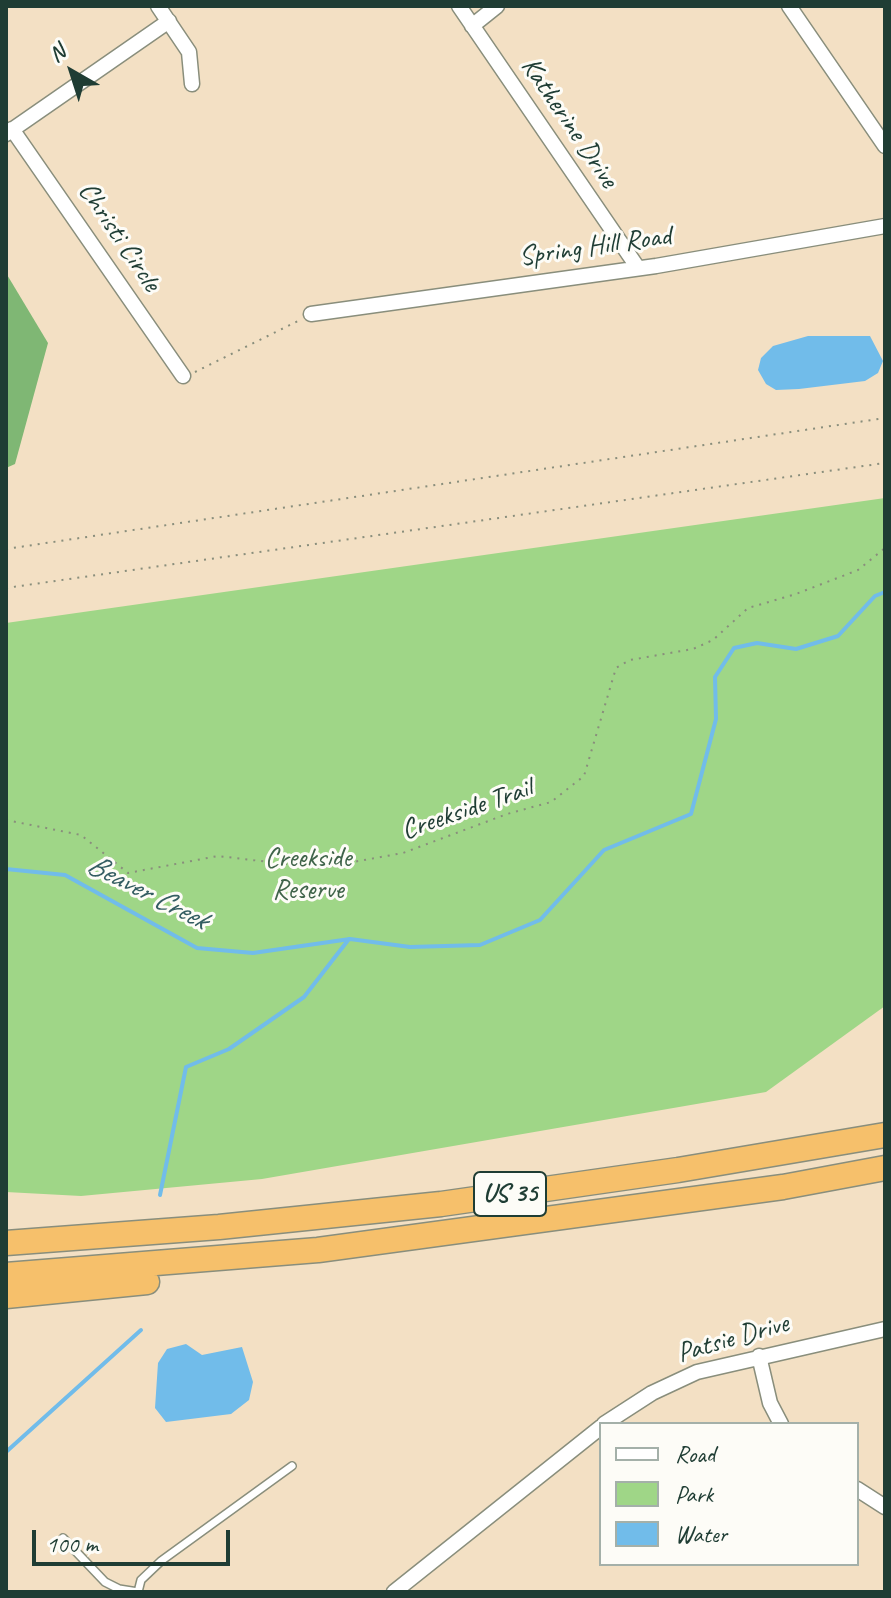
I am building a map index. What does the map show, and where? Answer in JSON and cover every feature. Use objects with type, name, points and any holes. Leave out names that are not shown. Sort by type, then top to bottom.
[{"type":"highway","name":"US 35","points":[[6,1243],[441,1204],[678,1170],[885,1135]]},
{"type":"highway","name":"US 35","points":[[6,1275],[318,1250],[689,1201],[885,1168]]},
{"type":"highway","points":[[6,1229],[133,1234]]},
{"type":"highway","points":[[6,1296],[197,1276],[318,1250]]},
{"type":"street","points":[[158,6],[189,52],[192,84]]},
{"type":"street","name":"Katherine Drive","points":[[459,6],[638,268]]},
{"type":"street","points":[[472,26],[497,6]]},
{"type":"street","points":[[789,6],[885,146]]},
{"type":"street","points":[[9,132],[169,21]]},
{"type":"street","name":"Christi Circle","points":[[9,132],[183,376]]},
{"type":"street","name":"Spring Hill Road","points":[[311,314],[638,268],[885,226]]},
{"type":"street","name":"Patsie Drive","points":[[608,1422],[652,1393],[697,1372],[885,1329]]},
{"type":"street","points":[[759,1356],[765,1388],[780,1422]]},
{"type":"street","name":"Patsie Drive","points":[[394,1592],[599,1428]]},
{"type":"street","points":[[859,1490],[885,1507]]},
{"type":"lane","points":[[63,1538],[105,1582],[119,1589],[138,1592],[141,1580],[161,1561],[292,1466]]},
{"type":"path","points":[[183,376],[311,314]]},
{"type":"path","points":[[6,549],[885,418]]},
{"type":"path","points":[[6,588],[885,463]]},
{"type":"path","name":"Creekside Trail","points":[[6,820],[81,835],[128,873],[218,856],[320,868],[403,853],[507,814],[551,802],[584,776],[616,668],[630,660],[693,649],[713,640],[748,608],[796,594],[858,570],[885,548]]},
{"type":"green space","points":[[6,273],[48,343],[15,464],[6,468]]},
{"type":"green space","name":"Creekside Reserve","points":[[885,498],[885,1006],[766,1092],[262,1179],[81,1196],[6,1192],[6,623]]},
{"type":"water","points":[[808,336],[870,336],[883,361],[878,373],[865,381],[799,389],[776,390],[766,384],[758,370],[761,358],[773,346]]},
{"type":"water","points":[[186,1344],[202,1355],[242,1347],[253,1382],[249,1400],[231,1414],[166,1422],[155,1408],[158,1363],[167,1349]]},
{"type":"waterway","name":"Beaver Creek","points":[[6,869],[65,875],[197,948],[253,953],[350,939],[410,947],[480,945],[540,920],[604,850],[691,814],[716,719],[715,677],[734,648],[757,643],[796,649],[838,636],[875,596],[885,592]]},
{"type":"waterway","points":[[160,1195],[186,1067],[229,1049],[304,997],[349,939]]},
{"type":"waterway","points":[[6,1452],[141,1330]]}]
